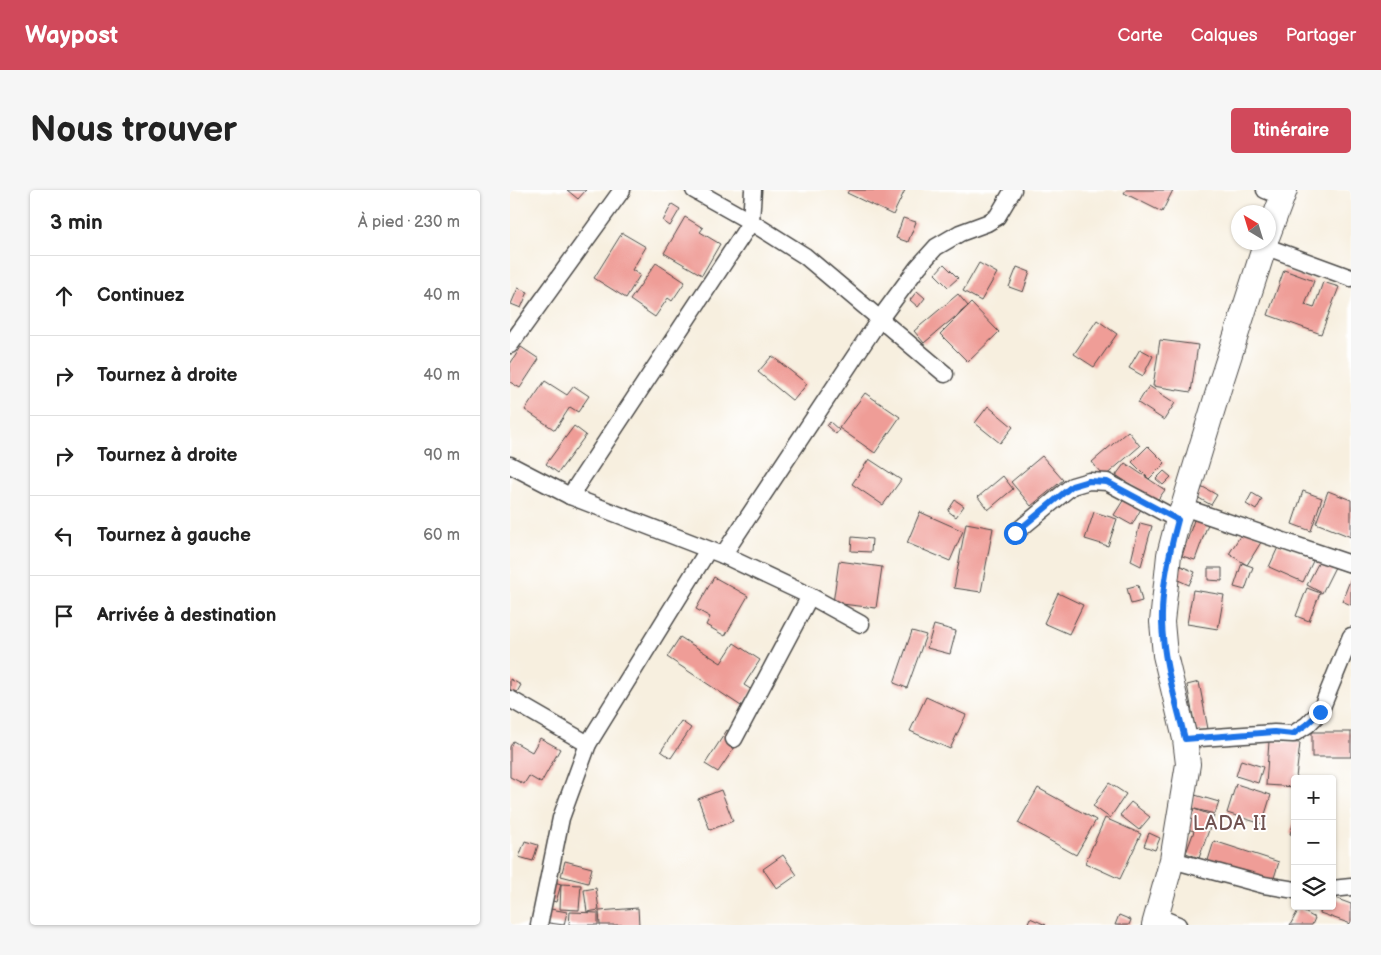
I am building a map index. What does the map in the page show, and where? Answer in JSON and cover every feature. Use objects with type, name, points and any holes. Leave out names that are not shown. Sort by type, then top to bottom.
[{"type":"street","points":[[510,345],[622,190]]},
{"type":"street","points":[[694,190],[751,222],[805,256],[945,374]]},
{"type":"street","points":[[570,496],[751,222],[753,190]]},
{"type":"street","points":[[539,925],[561,818],[588,744],[715,553],[918,267],[936,247],[960,233],[997,217],[1013,190]]},
{"type":"street","points":[[1275,205],[1278,192]]},
{"type":"street","points":[[1276,245],[1351,278]]},
{"type":"street","points":[[1178,925],[1155,921],[1172,860],[1188,764],[1185,739],[1166,655],[1162,622],[1169,555],[1263,250]]},
{"type":"street","points":[[510,465],[570,496],[715,553],[810,596],[861,624]]},
{"type":"street","points":[[1015,533],[1072,486],[1089,481],[1107,482],[1181,514],[1351,564]]},
{"type":"street","points":[[734,739],[810,596]]},
{"type":"street","points":[[1185,739],[1274,732],[1293,734],[1320,712],[1351,636]]},
{"type":"street","points":[[510,699],[588,744]]},
{"type":"street","points":[[1172,860],[1264,885],[1291,889]]},
{"type":"street","points":[[1336,889],[1351,887]]},
{"type":"building","points":[[567,190],[586,190],[578,199]]},
{"type":"building","points":[[849,190],[905,190],[893,215],[847,193]]},
{"type":"building","points":[[1126,190],[1173,190],[1162,212],[1124,193]]},
{"type":"building","points":[[672,204],[680,209],[670,226],[663,221]]},
{"type":"building","points":[[685,217],[703,228],[700,232],[720,244],[702,275],[664,253]]},
{"type":"building","points":[[903,218],[916,222],[908,242],[896,238]]},
{"type":"building","points":[[622,233],[646,247],[632,270],[640,275],[626,298],[594,278]]},
{"type":"building","points":[[656,263],[685,282],[672,301],[668,298],[655,317],[630,300]]},
{"type":"building","points":[[979,263],[997,273],[981,301],[963,291]]},
{"type":"building","points":[[944,264],[958,278],[948,287],[935,274]]},
{"type":"building","points":[[1017,267],[1030,272],[1023,292],[1009,287]]},
{"type":"building","points":[[1284,270],[1314,281],[1305,305],[1314,308],[1323,282],[1339,287],[1321,334],[1268,315]]},
{"type":"building","points":[[518,288],[528,292],[521,308],[511,304]]},
{"type":"building","points":[[917,291],[925,298],[918,307],[910,300]]},
{"type":"building","points":[[958,294],[968,306],[924,343],[914,331]]},
{"type":"building","points":[[971,303],[999,332],[968,362],[940,334]]},
{"type":"building","points":[[1097,320],[1117,334],[1094,367],[1074,354]]},
{"type":"building","points":[[1160,340],[1198,345],[1191,392],[1153,386]]},
{"type":"building","points":[[521,347],[539,359],[520,388],[510,382],[510,364]]},
{"type":"building","points":[[1140,349],[1153,356],[1143,376],[1129,368]]},
{"type":"building","points":[[772,356],[807,384],[793,401],[758,372]]},
{"type":"building","points":[[545,381],[567,395],[574,386],[589,396],[578,412],[570,407],[555,430],[525,410]]},
{"type":"building","points":[[1149,386],[1175,403],[1164,420],[1138,403]]},
{"type":"building","points":[[865,393],[900,417],[875,453],[839,428]]},
{"type":"building","points":[[988,406],[1013,427],[1000,443],[975,423]]},
{"type":"building","points":[[830,422],[839,430],[836,434],[827,426]]},
{"type":"building","points":[[574,426],[586,435],[558,473],[546,464]]},
{"type":"building","points":[[1128,431],[1140,446],[1104,477],[1092,462]]},
{"type":"building","points":[[1148,446],[1165,463],[1149,479],[1132,462]]},
{"type":"building","points":[[1042,456],[1063,480],[1031,506],[1011,482]]},
{"type":"building","points":[[869,459],[901,480],[883,505],[852,484]]},
{"type":"building","points":[[1125,463],[1165,490],[1156,502],[1116,475]]},
{"type":"building","points":[[1164,471],[1171,477],[1163,485],[1156,479]]},
{"type":"building","points":[[1003,476],[1013,489],[988,510],[978,497]]},
{"type":"building","points":[[1203,487],[1217,495],[1211,505],[1197,497]]},
{"type":"building","points":[[1303,491],[1322,498],[1311,531],[1292,524]]},
{"type":"building","points":[[1328,491],[1351,500],[1351,537],[1316,523]]},
{"type":"building","points":[[1252,493],[1262,499],[1256,510],[1246,504]]},
{"type":"building","points":[[1124,499],[1141,509],[1132,525],[1114,515]]},
{"type":"building","points":[[955,500],[964,506],[956,517],[948,511]]},
{"type":"building","points":[[920,512],[963,531],[950,561],[907,543]]},
{"type":"building","points":[[1094,512],[1117,519],[1108,546],[1085,539]]},
{"type":"building","points":[[1195,517],[1209,521],[1195,560],[1182,556]]},
{"type":"building","points":[[966,523],[993,528],[981,592],[954,588]]},
{"type":"building","points":[[1140,523],[1152,526],[1141,566],[1131,561]]},
{"type":"building","points":[[1245,528],[1263,539],[1247,565],[1229,554]]},
{"type":"building","points":[[852,537],[872,539],[871,552],[851,551]]},
{"type":"building","points":[[1279,545],[1313,561],[1303,582],[1269,567]]},
{"type":"building","points":[[1322,556],[1337,563],[1322,593],[1307,585]]},
{"type":"building","points":[[839,561],[882,567],[876,608],[833,603]]},
{"type":"building","points":[[1242,563],[1253,567],[1245,590],[1234,587]]},
{"type":"building","points":[[1181,566],[1195,572],[1189,585],[1176,579]]},
{"type":"building","points":[[1208,568],[1222,568],[1222,581],[1208,580]]},
{"type":"building","points":[[714,577],[748,596],[725,636],[706,625],[710,617],[696,609]]},
{"type":"building","points":[[1351,578],[1351,605],[1342,601]]},
{"type":"building","points":[[1138,585],[1142,601],[1131,604],[1127,588]]},
{"type":"building","points":[[1307,588],[1320,593],[1309,621],[1296,616]]},
{"type":"building","points":[[1193,590],[1224,595],[1218,629],[1187,624]]},
{"type":"building","points":[[1058,593],[1083,605],[1069,634],[1044,623]]},
{"type":"building","points":[[934,625],[956,631],[950,654],[927,648]]},
{"type":"building","points":[[912,631],[926,635],[907,688],[894,683]]},
{"type":"building","points":[[680,637],[721,663],[734,643],[760,660],[744,685],[752,690],[741,706],[667,657]]},
{"type":"building","points":[[510,679],[521,685],[512,701],[510,700]]},
{"type":"building","points":[[1199,682],[1208,729],[1196,732],[1187,685]]},
{"type":"building","points":[[926,697],[966,715],[950,749],[910,731]]},
{"type":"building","points":[[681,721],[691,728],[671,758],[661,751]]},
{"type":"building","points":[[727,730],[741,738],[718,772],[705,764]]},
{"type":"building","points":[[1312,732],[1351,732],[1351,757],[1312,757]]},
{"type":"building","points":[[540,738],[560,749],[541,783],[529,776],[524,784],[510,777],[510,747],[513,741],[532,752]]},
{"type":"building","points":[[1269,741],[1300,743],[1296,775],[1291,775],[1291,787],[1266,785]]},
{"type":"building","points":[[1241,760],[1263,767],[1258,783],[1236,776]]},
{"type":"building","points":[[1109,783],[1126,794],[1110,818],[1093,806]]},
{"type":"building","points":[[1236,784],[1271,795],[1262,824],[1227,813]]},
{"type":"building","points":[[1038,788],[1096,820],[1076,855],[1018,823]]},
{"type":"building","points":[[721,790],[733,821],[710,830],[698,799]]},
{"type":"building","points":[[1195,795],[1219,802],[1215,814],[1191,808]]},
{"type":"building","points":[[1131,802],[1150,817],[1139,830],[1120,815]]},
{"type":"building","points":[[1194,809],[1214,816],[1199,858],[1186,853],[1194,831],[1187,829]]},
{"type":"building","points":[[1105,818],[1141,834],[1120,879],[1085,863]]},
{"type":"building","points":[[1149,833],[1160,838],[1155,850],[1144,846]]},
{"type":"building","points":[[525,841],[538,845],[533,861],[519,857]]},
{"type":"building","points":[[1214,841],[1279,862],[1271,887],[1206,867]]},
{"type":"building","points":[[783,855],[797,875],[777,889],[763,869]]},
{"type":"building","points":[[565,861],[592,868],[588,883],[561,876]]},
{"type":"building","points":[[551,881],[561,884],[556,902],[546,899]]},
{"type":"building","points":[[561,884],[581,885],[579,910],[560,909]]},
{"type":"building","points":[[596,888],[599,910],[587,912],[584,890]]},
{"type":"building","points":[[1336,898],[1351,904],[1351,924],[1320,913],[1321,910],[1336,910]]},
{"type":"building","points":[[545,908],[567,912],[564,925],[542,922]]},
{"type":"building","points":[[638,908],[639,925],[600,925],[599,911]]},
{"type":"building","points":[[1298,910],[1315,918],[1312,925],[1290,925]]},
{"type":"building","points":[[570,912],[598,913],[598,925],[569,925]]},
{"type":"building","points":[[1119,915],[1131,920],[1129,925],[1115,925]]},
{"type":"building","points":[[1030,918],[1046,925],[1027,925]]},
{"type":"district","name":"LADA II","points":[[1230,824]]},
{"type":"route","points":[[1015,533],[1072,486],[1089,481],[1107,482],[1178,520],[1169,555],[1162,622],[1166,655],[1185,739],[1274,732],[1293,734],[1320,712]]}]
